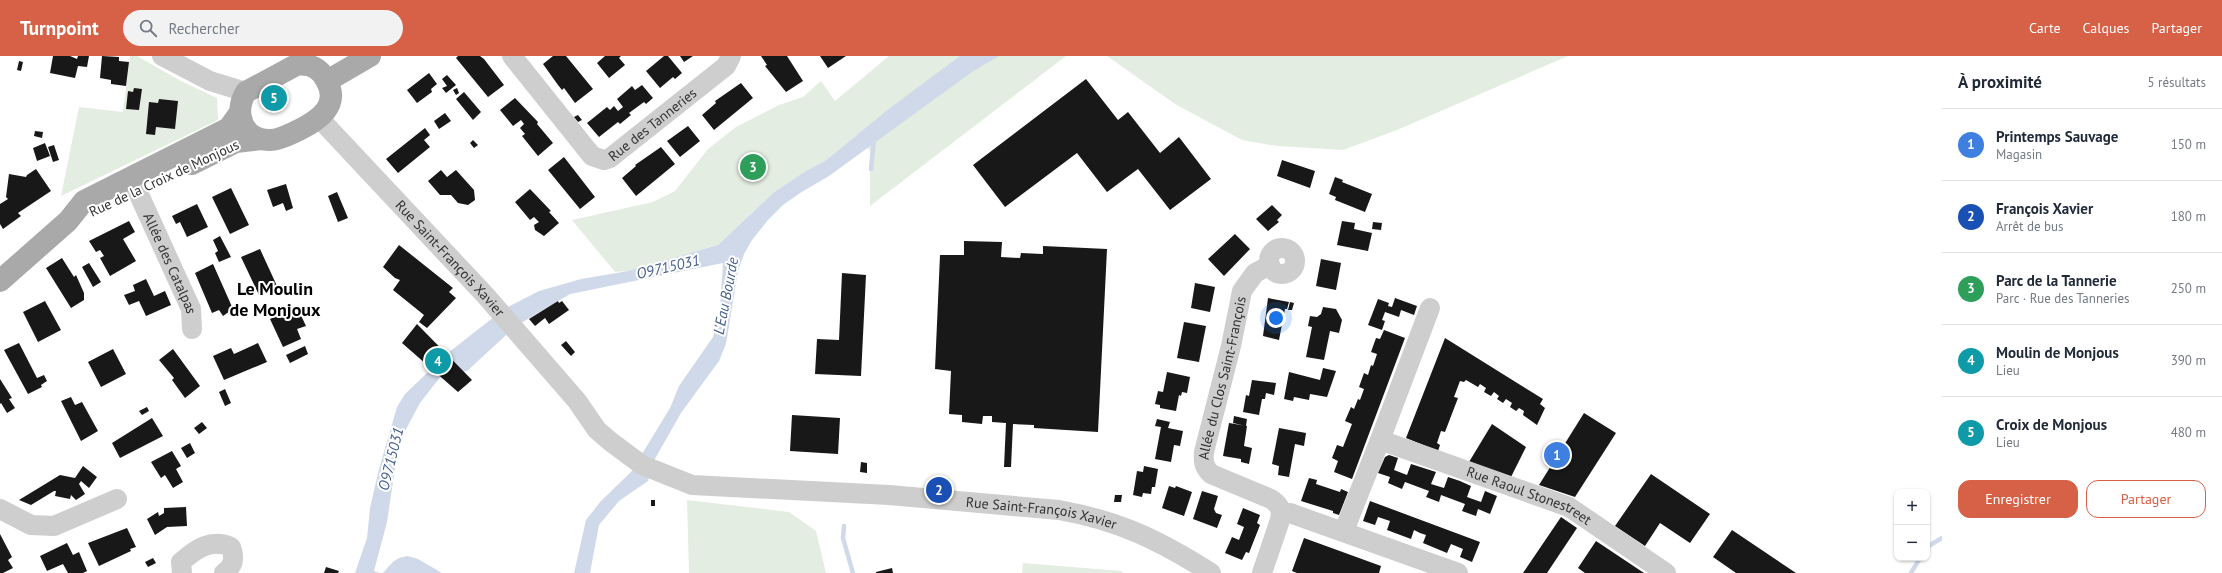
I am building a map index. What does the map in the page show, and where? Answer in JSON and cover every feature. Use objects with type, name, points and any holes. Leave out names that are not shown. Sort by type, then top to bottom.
[{"type":"main road","points":[[327,81],[370,56]]},
{"type":"main road","points":[[295,60],[315,67],[327,81],[331,89],[330,106],[319,118],[279,139],[261,139],[245,129],[239,114],[242,98],[246,92],[295,60]]},
{"type":"main road","name":"Rue de la Croix de Monjous","points":[[0,281],[68,221],[90,214],[134,184],[229,128],[239,114]]},
{"type":"main road","name":"Rue de la Croix de Monjous","points":[[134,184],[236,142],[261,139]]},
{"type":"street","points":[[162,56],[210,81],[246,92]]},
{"type":"street","name":"Rue des Tanneries","points":[[512,56],[592,156],[604,160],[610,158],[726,66],[731,56]]},
{"type":"street","name":"Rue Saint-François Xavier","points":[[319,118],[486,296],[577,401],[597,430],[660,469],[692,485],[717,484],[889,495],[1059,510],[1103,519],[1136,530],[1211,573]]},
{"type":"street","name":"Allée des Catalpas","points":[[134,184],[191,309],[192,329]]},
{"type":"street","name":"Allée du Clos Saint-François","points":[[1270,265],[1255,272],[1242,291],[1231,346],[1203,461],[1205,468],[1211,474],[1271,499],[1279,504],[1281,512]]},
{"type":"street","points":[[1344,531],[1430,308]]},
{"type":"street","name":"Rue Raoul Stonestreet","points":[[1380,440],[1498,483],[1569,506],[1666,573]]},
{"type":"street","points":[[0,509],[31,525],[54,526],[117,499]]},
{"type":"street","points":[[1262,573],[1281,512],[1290,513],[1344,531],[1458,573]]},
{"type":"street","points":[[182,573],[181,562],[203,545],[216,543],[232,547],[234,555],[230,568],[224,573]]},
{"type":"shaded area","points":[[130,56],[137,56],[181,81],[217,98],[218,120],[61,196],[79,107],[123,112]]},
{"type":"shaded area","points":[[889,56],[1066,56],[870,206],[870,151],[857,135],[825,161],[773,193],[718,245],[628,271],[615,272],[572,220],[653,202],[675,191],[708,149],[736,127],[779,105],[803,97],[821,81],[835,101]]},
{"type":"shaded area","points":[[1107,56],[1568,56],[1397,130],[1343,150],[1277,146],[1242,140],[1175,104]]},
{"type":"shaded area","points":[[687,500],[789,512],[816,531],[826,573],[689,573]]},
{"type":"shaded area","points":[[1023,563],[1122,571],[1122,573],[1022,573]]},
{"type":"water","points":[[960,56],[999,56],[972,72],[829,176],[783,205],[768,220],[752,240],[744,254],[738,271],[726,344],[719,361],[681,413],[652,464],[648,481],[619,501],[599,525],[590,573],[574,573],[586,520],[601,501],[631,472],[670,408],[679,386],[713,337],[720,308],[723,263],[570,294],[516,326],[467,371],[441,376],[420,403],[405,431],[397,455],[387,522],[374,571],[380,573],[355,573],[367,538],[370,508],[379,469],[397,407],[405,394],[448,353],[504,309],[539,291],[581,279],[628,271],[718,245],[773,193],[806,171],[825,161],[890,108]]},
{"type":"water","points":[[408,556],[418,559],[442,573],[383,573],[396,559]]},
{"type":"building","points":[[53,56],[70,56],[77,59],[78,56],[89,56],[87,67],[78,66],[75,78],[50,73]]},
{"type":"building","points":[[102,56],[119,57],[119,61],[129,62],[126,86],[111,84],[111,80],[100,78]]},
{"type":"building","points":[[458,56],[480,56],[504,85],[488,97],[456,58]]},
{"type":"building","points":[[553,56],[566,56],[593,89],[575,103],[564,88],[562,90],[543,64]]},
{"type":"building","points":[[605,56],[621,56],[619,58],[625,65],[609,78],[597,63]]},
{"type":"building","points":[[664,56],[668,56],[682,73],[675,79],[673,77],[660,88],[646,71]]},
{"type":"building","points":[[680,56],[693,56],[684,62]]},
{"type":"building","points":[[761,56],[787,56],[803,81],[786,92],[765,66],[767,65]]},
{"type":"building","points":[[820,56],[846,56],[828,68]]},
{"type":"building","points":[[19,61],[23,62],[21,71],[17,70]]},
{"type":"building","points":[[429,73],[437,84],[431,89],[432,92],[417,103],[407,90]]},
{"type":"building","points":[[447,75],[456,85],[446,93],[442,88],[447,86],[442,79]]},
{"type":"building","points":[[1086,79],[1118,120],[1128,112],[1160,153],[1179,137],[1211,179],[1170,210],[1138,169],[1107,192],[1077,153],[1005,207],[973,165]]},
{"type":"building","points":[[741,83],[753,98],[714,130],[702,115],[716,103],[715,101]]},
{"type":"building","points":[[642,85],[653,98],[646,104],[644,102],[629,113],[631,115],[620,124],[618,122],[599,137],[587,123],[607,107],[610,110],[614,106],[618,111],[623,107],[617,99],[632,86],[635,90]]},
{"type":"building","points":[[134,88],[142,89],[139,110],[126,109],[128,91],[133,92]]},
{"type":"building","points":[[457,88],[459,93],[456,95],[453,90]]},
{"type":"building","points":[[464,92],[481,112],[473,120],[456,99]]},
{"type":"building","points":[[515,98],[538,122],[537,124],[553,143],[538,156],[522,136],[525,134],[520,128],[524,124],[521,120],[513,126],[500,110]]},
{"type":"building","points":[[159,99],[178,101],[175,129],[156,127],[155,135],[146,134],[149,102],[158,103]]},
{"type":"building","points":[[445,113],[451,121],[439,129],[434,121]]},
{"type":"building","points":[[578,115],[582,120],[578,122],[574,117]]},
{"type":"building","points":[[688,126],[700,141],[680,157],[667,141]]},
{"type":"building","points":[[425,128],[430,135],[424,140],[430,147],[398,173],[386,159]]},
{"type":"building","points":[[35,131],[43,132],[42,138],[34,136]]},
{"type":"building","points":[[473,140],[478,145],[474,148],[470,143]]},
{"type":"building","points":[[45,143],[50,156],[37,161],[33,148]]},
{"type":"building","points":[[54,145],[59,160],[53,162],[48,147]]},
{"type":"building","points":[[661,147],[675,164],[636,196],[622,178],[636,166],[635,165]]},
{"type":"building","points":[[564,157],[595,197],[580,209],[548,170]]},
{"type":"building","points":[[1282,160],[1315,171],[1310,188],[1277,176]]},
{"type":"building","points":[[36,169],[51,191],[18,213],[21,216],[3,229],[0,224],[0,204],[8,199],[6,197],[9,174],[26,177]]},
{"type":"building","points":[[441,170],[447,177],[456,170],[474,190],[475,200],[468,205],[458,203],[451,195],[440,195],[428,181]]},
{"type":"building","points":[[1335,177],[1343,180],[1342,182],[1372,194],[1365,212],[1335,200],[1336,197],[1329,194]]},
{"type":"building","points":[[286,184],[293,208],[286,211],[283,203],[273,207],[267,190]]},
{"type":"building","points":[[231,188],[249,225],[230,234],[212,197]]},
{"type":"building","points":[[530,189],[551,211],[549,212],[559,223],[544,236],[535,230],[534,225],[539,222],[534,217],[530,220],[515,202]]},
{"type":"building","points":[[337,192],[348,218],[338,222],[328,196]]},
{"type":"building","points":[[197,204],[208,227],[187,237],[180,222],[176,224],[172,216]]},
{"type":"building","points":[[1272,205],[1282,215],[1277,220],[1279,222],[1268,231],[1256,219]]},
{"type":"building","points":[[129,221],[135,232],[123,239],[136,261],[110,276],[100,258],[104,256],[100,250],[96,252],[89,241]]},
{"type":"building","points":[[1342,221],[1355,223],[1354,229],[1372,233],[1368,251],[1337,245]]},
{"type":"building","points":[[1373,222],[1382,223],[1381,230],[1372,229]]},
{"type":"building","points":[[1235,234],[1250,249],[1224,276],[1208,259]]},
{"type":"building","points":[[220,236],[231,257],[219,262],[215,253],[218,251],[213,240]]},
{"type":"building","points":[[964,241],[1002,242],[1001,257],[1020,258],[1021,253],[1043,254],[1043,246],[1107,249],[1098,432],[1034,428],[1034,425],[1013,424],[1011,467],[1004,467],[1006,423],[992,422],[992,416],[983,416],[982,424],[962,422],[962,415],[949,414],[951,371],[935,369],[940,255],[964,255]]},
{"type":"building","points":[[399,245],[453,288],[449,292],[456,298],[427,328],[419,322],[424,315],[393,290],[400,280],[395,278],[383,267]]},
{"type":"building","points":[[260,249],[277,286],[259,295],[241,257]]},
{"type":"building","points":[[62,258],[74,277],[76,275],[84,293],[84,300],[71,308],[46,268]]},
{"type":"building","points":[[1321,259],[1341,263],[1336,290],[1316,286]]},
{"type":"building","points":[[89,263],[101,282],[93,287],[82,267]]},
{"type":"building","points":[[213,264],[233,309],[223,316],[219,310],[212,313],[195,273]]},
{"type":"building","points":[[842,273],[866,275],[861,376],[815,374],[817,339],[839,340]]},
{"type":"building","points":[[146,279],[154,296],[165,291],[171,305],[146,316],[139,301],[129,305],[124,295],[135,291],[133,285]]},
{"type":"building","points":[[1195,283],[1215,287],[1210,312],[1191,308]]},
{"type":"building","points":[[1268,298],[1289,302],[1287,309],[1285,309],[1279,340],[1263,336]]},
{"type":"building","points":[[1395,298],[1417,306],[1414,315],[1401,310],[1399,317],[1385,312],[1382,320],[1385,321],[1382,330],[1368,325],[1378,299],[1389,303],[1388,306],[1392,307]]},
{"type":"building","points":[[45,301],[61,330],[38,342],[23,312]]},
{"type":"building","points":[[558,301],[559,303],[562,301],[569,310],[549,324],[545,318],[535,326],[529,319]]},
{"type":"building","points":[[1290,302],[1294,303],[1292,310],[1288,310]]},
{"type":"building","points":[[297,307],[306,326],[297,329],[301,339],[283,347],[270,319]]},
{"type":"building","points":[[1323,307],[1336,309],[1342,320],[1339,333],[1330,331],[1324,360],[1306,357],[1312,327],[1308,326],[1310,316],[1317,317],[1321,314]]},
{"type":"building","points":[[1184,322],[1206,326],[1199,362],[1177,358]]},
{"type":"building","points":[[417,324],[472,380],[458,392],[402,343]]},
{"type":"building","points":[[1384,330],[1405,338],[1352,479],[1334,472],[1338,461],[1332,458],[1337,445],[1343,447],[1352,424],[1345,421],[1351,407],[1354,409],[1358,399],[1360,400],[1364,389],[1359,387],[1364,373],[1368,375],[1377,354],[1371,352],[1376,338],[1380,339]]},
{"type":"building","points":[[1445,338],[1543,399],[1540,404],[1545,408],[1537,425],[1523,415],[1524,411],[1519,408],[1516,411],[1510,407],[1512,403],[1506,399],[1503,403],[1497,399],[1499,396],[1494,392],[1491,396],[1484,392],[1486,388],[1480,384],[1478,387],[1466,380],[1464,382],[1460,381],[1454,397],[1458,398],[1445,432],[1441,431],[1437,443],[1440,445],[1438,451],[1406,438]]},
{"type":"building","points":[[566,341],[575,352],[571,356],[561,345]]},
{"type":"building","points":[[19,343],[37,378],[44,375],[47,381],[41,385],[42,387],[28,394],[4,350]]},
{"type":"building","points":[[258,343],[267,362],[224,380],[213,356],[231,348],[234,354]]},
{"type":"building","points":[[305,346],[308,354],[290,363],[286,355]]},
{"type":"building","points":[[113,349],[126,374],[101,387],[88,362]]},
{"type":"building","points":[[173,349],[200,386],[185,398],[172,380],[174,378],[159,360]]},
{"type":"building","points":[[1323,368],[1336,371],[1327,397],[1310,394],[1309,400],[1294,397],[1293,401],[1284,399],[1289,372],[1320,380]]},
{"type":"building","points":[[1167,372],[1190,377],[1187,393],[1182,392],[1181,396],[1179,395],[1176,411],[1160,408],[1160,405],[1155,404],[1158,391],[1163,392]]},
{"type":"building","points":[[0,379],[12,398],[9,399],[15,408],[7,413],[1,403],[0,404]]},
{"type":"building","points":[[1252,380],[1276,383],[1274,395],[1266,393],[1265,399],[1262,399],[1259,415],[1243,412],[1246,395],[1249,396]]},
{"type":"building","points":[[225,389],[231,403],[225,406],[219,392]]},
{"type":"building","points":[[71,397],[75,405],[82,402],[98,431],[81,441],[61,401]]},
{"type":"building","points":[[147,407],[149,411],[142,415],[139,411]]},
{"type":"building","points":[[1584,413],[1616,433],[1575,497],[1539,485]]},
{"type":"building","points":[[792,415],[840,418],[838,454],[790,451]]},
{"type":"building","points":[[1234,416],[1247,419],[1246,426],[1233,423]]},
{"type":"building","points":[[152,418],[163,436],[120,458],[112,443]]},
{"type":"building","points":[[1157,419],[1170,422],[1168,428],[1183,431],[1180,446],[1174,445],[1171,462],[1155,459],[1161,427],[1155,426]]},
{"type":"building","points":[[202,422],[207,428],[199,434],[194,428]]},
{"type":"building","points":[[1229,423],[1247,426],[1244,446],[1252,448],[1249,464],[1241,462],[1241,459],[1223,456]]},
{"type":"building","points":[[1492,424],[1526,447],[1511,477],[1469,462]]},
{"type":"building","points":[[1279,428],[1306,433],[1304,446],[1295,444],[1289,477],[1278,475],[1279,466],[1272,464]]},
{"type":"building","points":[[190,443],[195,453],[187,458],[181,448]]},
{"type":"building","points":[[172,451],[181,466],[176,469],[183,482],[173,488],[165,475],[161,478],[151,462]]},
{"type":"building","points":[[1389,455],[1398,458],[1394,470],[1407,475],[1411,464],[1436,472],[1431,484],[1444,488],[1448,477],[1471,486],[1467,497],[1481,502],[1485,491],[1497,496],[1490,514],[1478,509],[1476,516],[1462,511],[1465,504],[1441,495],[1439,502],[1426,497],[1429,491],[1405,482],[1402,489],[1388,483],[1390,477],[1378,473],[1385,457]]},
{"type":"building","points":[[861,462],[867,463],[867,473],[860,472]]},
{"type":"building","points":[[83,466],[97,477],[89,488],[81,481],[79,484],[85,494],[76,500],[71,495],[70,499],[55,496],[56,491],[54,491],[31,505],[19,500],[60,475],[75,478]]},
{"type":"building","points":[[1144,466],[1158,469],[1155,487],[1152,487],[1151,494],[1143,493],[1142,497],[1133,495],[1137,471],[1143,472]]},
{"type":"building","points":[[1651,474],[1710,514],[1690,543],[1660,523],[1645,546],[1615,526]]},
{"type":"building","points":[[1309,478],[1317,480],[1316,484],[1340,492],[1341,489],[1348,492],[1339,515],[1333,513],[1333,511],[1301,501]]},
{"type":"building","points":[[1169,486],[1175,488],[1176,486],[1192,492],[1184,516],[1162,508]]},
{"type":"building","points":[[1202,491],[1218,496],[1214,509],[1216,513],[1222,515],[1217,528],[1193,519]]},
{"type":"building","points":[[1115,495],[1122,495],[1121,502],[1114,502]]},
{"type":"building","points":[[651,500],[655,500],[655,506],[651,506]]},
{"type":"building","points":[[1370,501],[1480,542],[1472,562],[1460,557],[1463,549],[1451,544],[1447,553],[1423,543],[1426,535],[1414,530],[1411,539],[1387,530],[1390,521],[1378,517],[1375,525],[1363,521]]},
{"type":"building","points":[[186,507],[187,526],[167,527],[155,535],[147,519],[158,512],[159,516],[164,513],[164,508]]},
{"type":"building","points":[[1243,508],[1260,515],[1257,523],[1260,525],[1249,553],[1246,552],[1242,560],[1225,553],[1232,537],[1239,540],[1244,527],[1237,524]]},
{"type":"building","points":[[1561,517],[1577,528],[1547,573],[1523,573]]},
{"type":"building","points":[[127,528],[136,547],[130,549],[131,551],[99,566],[88,543]]},
{"type":"building","points":[[1732,530],[1796,573],[1736,573],[1713,557]]},
{"type":"building","points":[[0,534],[12,557],[8,560],[13,568],[3,573],[0,573]]},
{"type":"building","points":[[1304,538],[1381,566],[1379,573],[1297,573],[1292,571]]},
{"type":"building","points":[[1596,541],[1644,573],[1585,573],[1578,568]]},
{"type":"building","points":[[67,543],[73,555],[79,552],[87,571],[83,573],[68,573],[63,564],[47,571],[40,556]]},
{"type":"building","points":[[153,558],[156,563],[148,567],[145,562]]},
{"type":"building","points":[[326,567],[339,571],[338,573],[324,573]]},
{"type":"building","points":[[892,568],[893,573],[876,573],[876,572]]},
{"type":"waterway","points":[[871,169],[874,139]]},
{"type":"waterway","points":[[844,526],[843,538],[853,573]]},
{"type":"waterway","points":[[1930,545],[1942,538]]},
{"type":"waterway","points":[[1911,573],[1918,561]]},
{"type":"place","name":"Croix de Monjous","points":[[274,98]]},
{"type":"place","name":"Parc de la Tannerie","points":[[753,167]]},
{"type":"place","name":"Moulin de Monjous","points":[[438,361]]},
{"type":"place","name":"Printemps Sauvage","points":[[1557,455]]},
{"type":"place","name":"François Xavier","points":[[939,490]]},
{"type":"district","name":"Le Moulin de Monjoux","points":[[275,299]]},
{"type":"water label","name":"O9715031","points":[[668,267]]},
{"type":"water label","name":"L'Eau Bourde","points":[[726,296]]},
{"type":"water label","name":"O9715031","points":[[391,459]]}]
